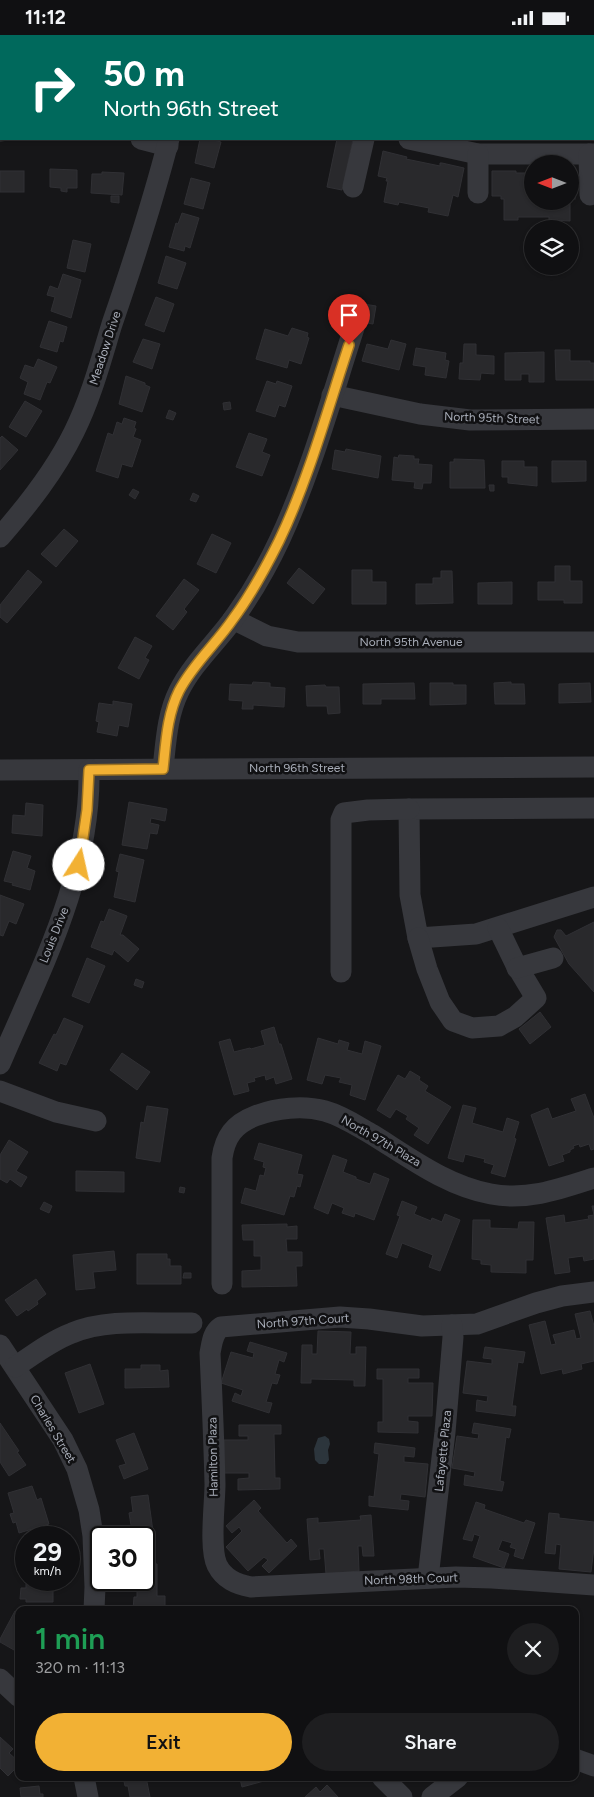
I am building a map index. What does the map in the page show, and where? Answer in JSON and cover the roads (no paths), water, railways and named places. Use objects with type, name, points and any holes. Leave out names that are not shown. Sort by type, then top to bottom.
[{"type":"street","points":[[150,140],[168,142]]},
{"type":"street","points":[[353,187],[364,140]]},
{"type":"street","points":[[417,140],[478,154],[592,154],[590,195]]},
{"type":"street","name":"Meadow Drive","points":[[0,537],[31,501],[56,465],[75,431],[91,389],[135,256],[168,142]]},
{"type":"street","points":[[478,154],[478,193]]},
{"type":"street","points":[[163,769],[169,721],[179,691],[193,668],[233,619],[280,539],[304,480],[354,328]]},
{"type":"street","name":"North 95th Street","points":[[332,395],[420,414],[470,420],[594,419]]},
{"type":"street","name":"North 95th Avenue","points":[[233,619],[267,636],[298,643],[594,643]]},
{"type":"street","name":"North 96th Street","points":[[0,770],[594,767]]},
{"type":"street","name":"Louis Drive","points":[[0,1064],[72,891],[84,837],[89,770]]},
{"type":"street","points":[[341,972],[341,820],[344,813],[368,810],[409,809],[594,808]]},
{"type":"street","points":[[409,809],[410,895],[418,938],[427,969],[440,1002],[453,1021],[472,1028],[499,1026],[515,1017],[536,998],[517,967],[498,928]]},
{"type":"street","points":[[418,938],[476,934],[594,897]]},
{"type":"street","points":[[517,967],[553,959]]},
{"type":"street","points":[[0,1091],[56,1112],[96,1121]]},
{"type":"street","name":"North 97th Plaza","points":[[222,1284],[222,1158],[224,1146],[235,1127],[245,1120],[260,1114],[297,1108],[326,1111],[346,1119],[450,1181],[491,1195],[526,1196],[552,1192],[594,1178]]},
{"type":"street","name":"North 97th Court","points":[[217,1330],[221,1327],[340,1317],[422,1326],[477,1324],[536,1303],[562,1296],[594,1292]]},
{"type":"street","points":[[15,1367],[60,1338],[87,1328],[117,1324],[192,1323]]},
{"type":"street","name":"Lafayette Plaza","points":[[428,1578],[446,1432],[453,1337],[452,1325]]},
{"type":"street","name":"Hamilton Plaza","points":[[217,1330],[210,1353],[215,1484],[214,1553],[217,1564],[223,1574],[230,1580]]},
{"type":"street","name":"Charles Street","points":[[0,1345],[63,1440],[77,1469],[89,1510],[94,1546],[96,1587],[94,1606]]},
{"type":"street","name":"North 98th Court","points":[[230,1580],[251,1587],[428,1578],[492,1578],[594,1585]]},
{"type":"street","points":[[0,1679],[15,1693]]},
{"type":"street","points":[[579,1760],[594,1766]]},
{"type":"street","points":[[85,1781],[88,1797]]},
{"type":"street","points":[[386,1781],[402,1797]]},
{"type":"street","points":[[432,1797],[453,1781]]}]
